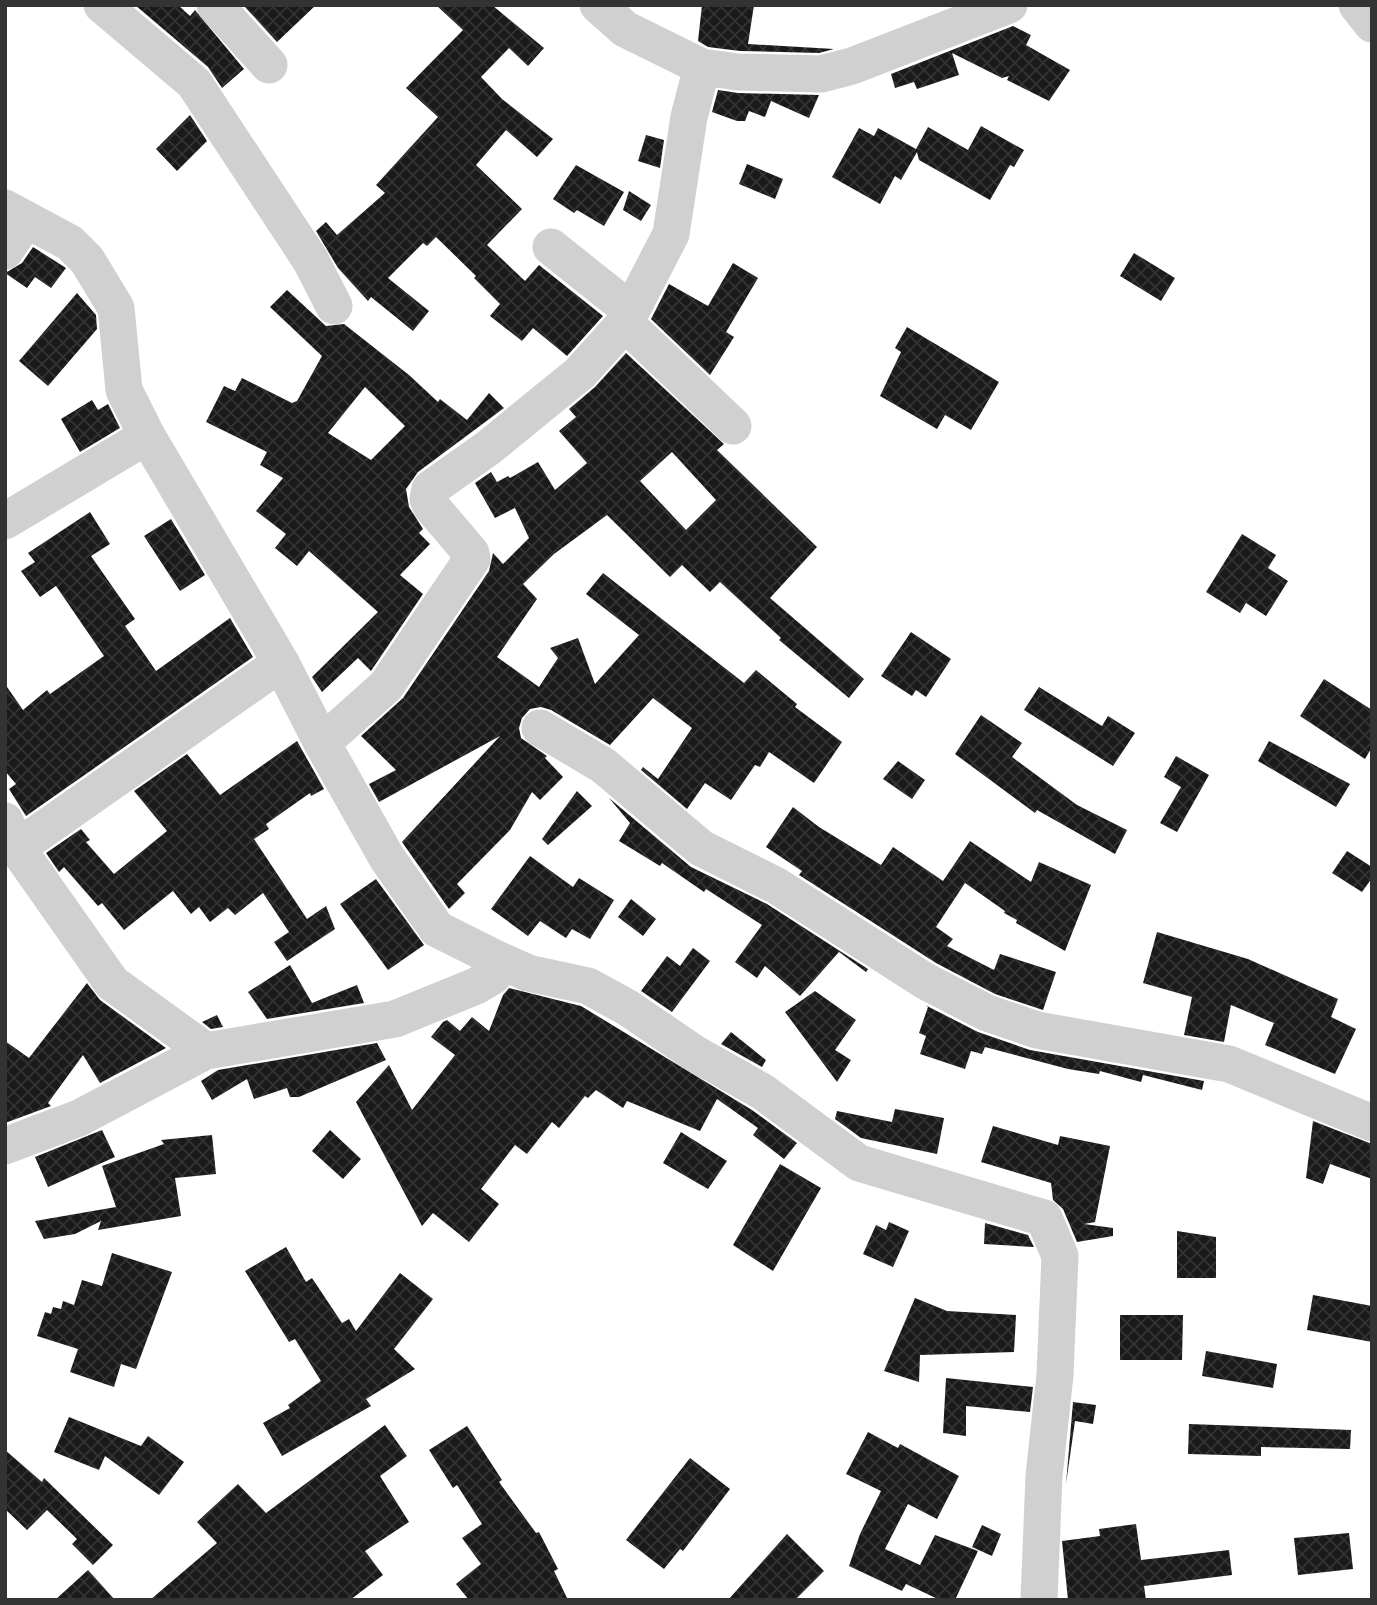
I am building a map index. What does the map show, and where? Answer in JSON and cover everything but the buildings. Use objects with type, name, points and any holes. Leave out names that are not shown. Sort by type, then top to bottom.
[{"type":"street","points":[[215,5],[268,65]]},
{"type":"street","points":[[598,5],[625,29],[702,68],[738,72],[821,74],[852,66],[1009,5]]},
{"type":"street","points":[[1357,5],[1372,24]]},
{"type":"street","points":[[104,6],[194,83],[311,261],[334,306]]},
{"type":"street","points":[[322,743],[386,686],[472,559],[471,552],[431,506],[428,499],[430,489],[488,448],[580,373],[627,317],[671,234],[689,117],[702,68]]},
{"type":"street","points":[[12,227],[70,243],[87,260],[116,308],[124,390],[147,436],[281,663],[322,743],[387,858],[437,929],[528,974],[588,986],[628,1008],[694,1053],[763,1093],[859,1163],[1044,1218],[1060,1255],[1055,1375],[1044,1476],[1039,1600]]},
{"type":"street","points":[[551,247],[627,317],[733,426]]},
{"type":"street","points":[[5,521],[147,436]]},
{"type":"street","points":[[206,1051],[112,983],[11,834],[281,663]]},
{"type":"street","points":[[540,728],[604,766],[701,848],[777,886],[925,981],[987,1013],[1037,1030],[1229,1064],[1372,1122]]},
{"type":"street","points":[[5,1146],[79,1118],[206,1051],[395,1019],[476,986],[493,976],[499,961]]}]
